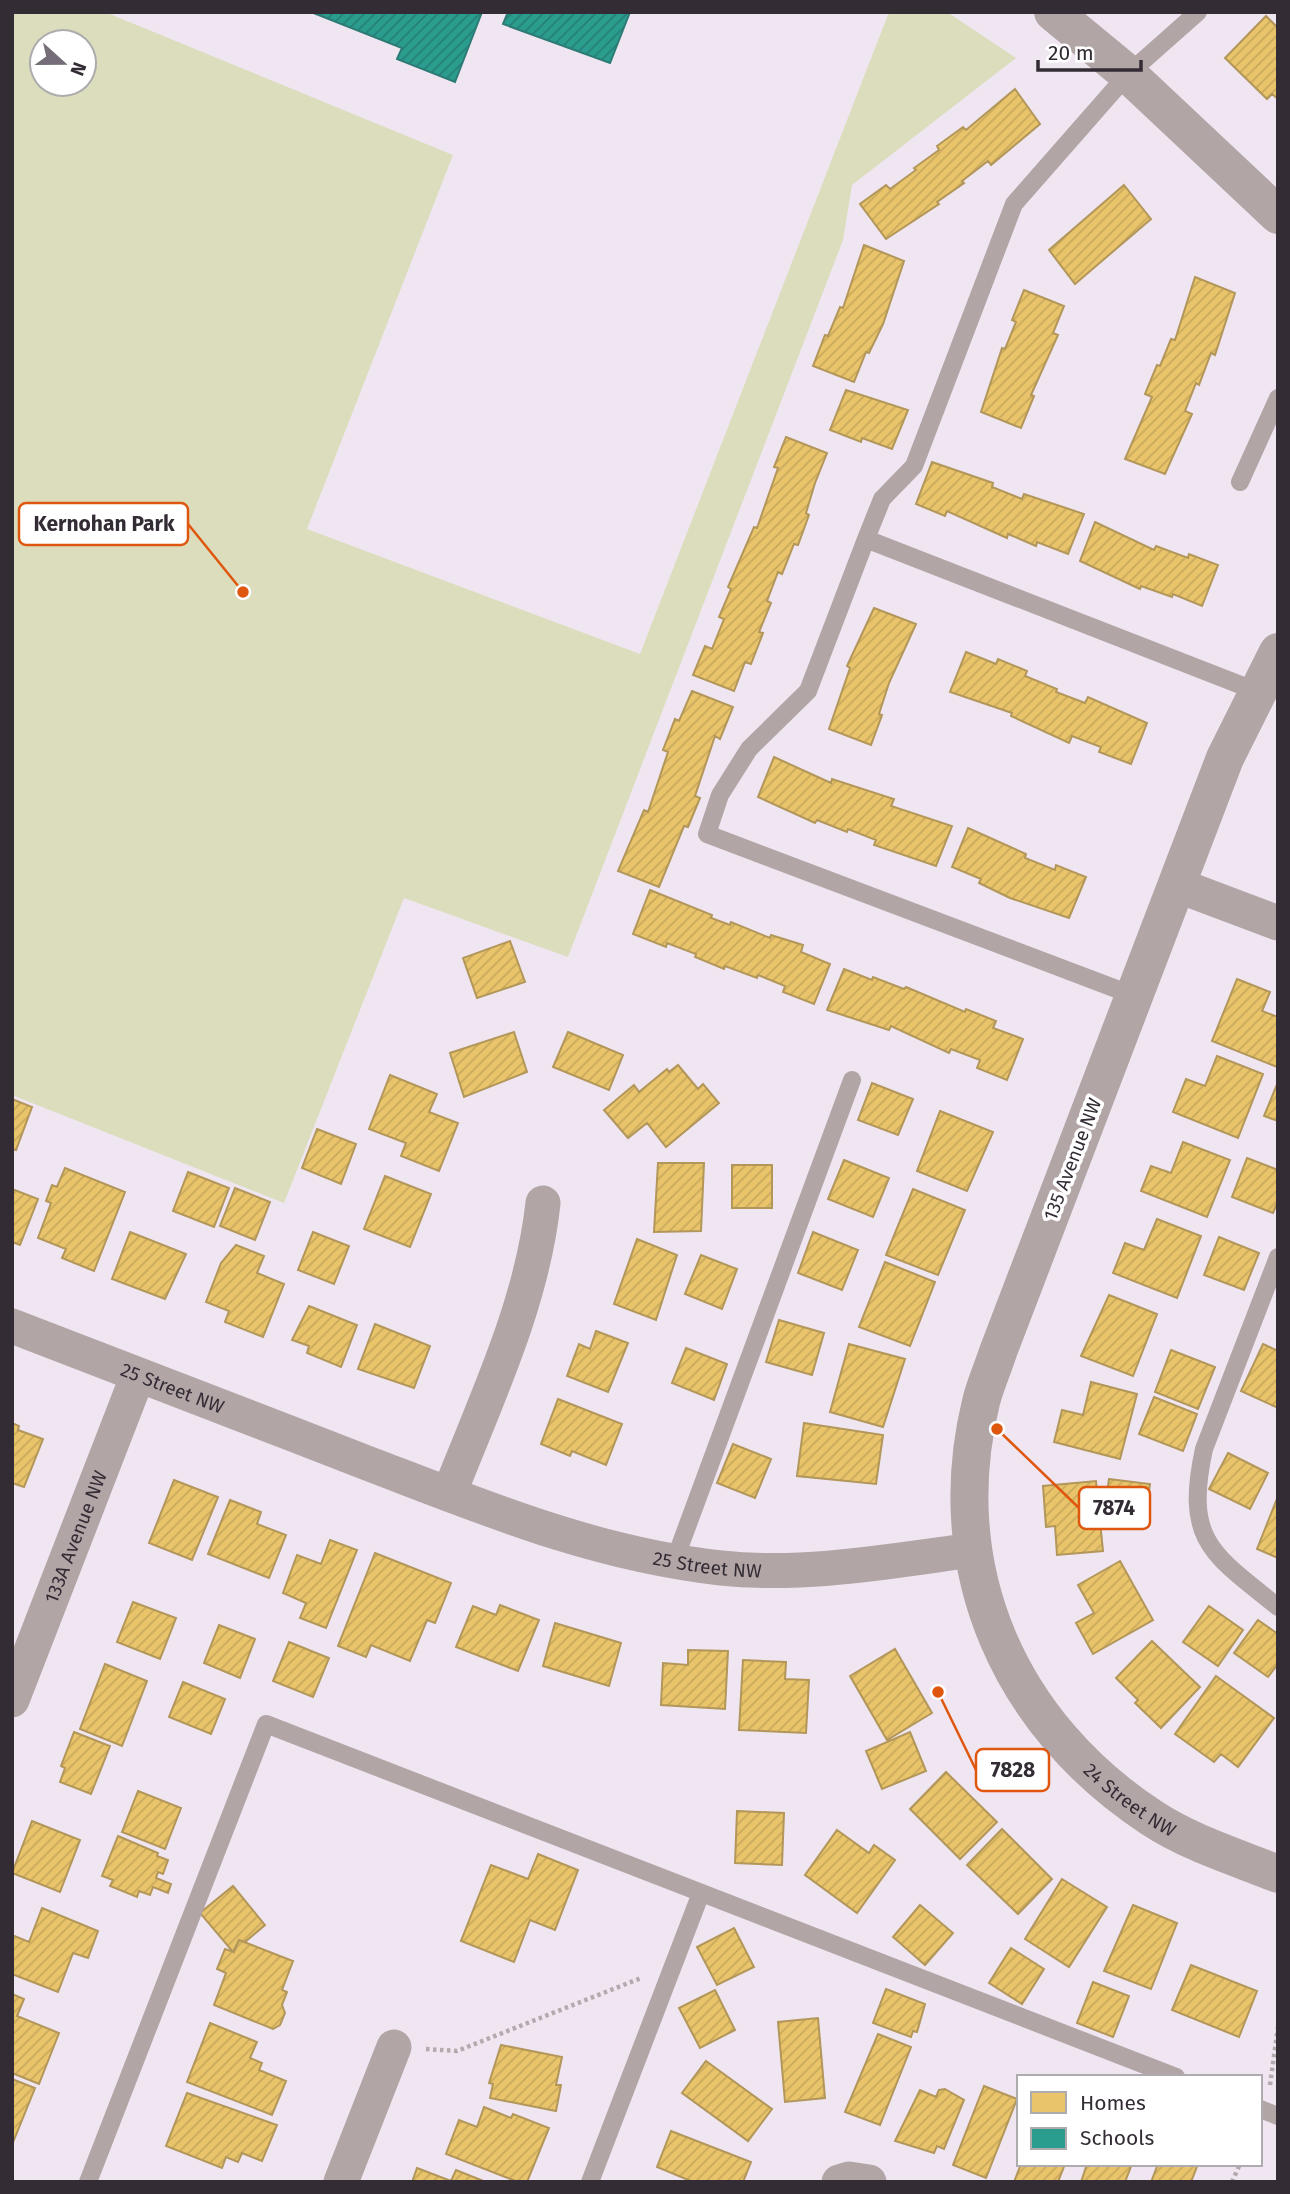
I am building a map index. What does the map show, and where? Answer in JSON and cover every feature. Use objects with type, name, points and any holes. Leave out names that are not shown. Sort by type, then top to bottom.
[{"type":"street","points":[[1053,12],[1128,74],[1278,215]]},
{"type":"street","name":"135 Avenue NW","points":[[1018,1680],[995,1635],[983,1598],[973,1550],[970,1499],[973,1448],[981,1401],[1225,758],[1256,691],[1278,653]]},
{"type":"street","points":[[1177,885],[1278,923]]},
{"type":"street","points":[[449,1494],[526,1294],[537,1249],[543,1203]]},
{"type":"street","name":"25 Street NW","points":[[12,1326],[555,1534],[631,1555],[724,1568],[830,1567],[973,1550]]},
{"type":"street","name":"133A Avenue NW","points":[[12,1700],[138,1375]]},
{"type":"street","name":"24 Street NW","points":[[1018,1680],[1047,1724],[1074,1757],[1116,1793],[1154,1819],[1194,1840],[1278,1874]]},
{"type":"street","points":[[341,2182],[394,2046]]},
{"type":"street","points":[[839,2182],[849,2179],[869,2182]]},
{"type":"lane","points":[[1135,996],[706,834],[720,795],[749,749],[808,691],[882,499],[914,466],[1014,204],[1128,74],[1198,12]]},
{"type":"lane","points":[[1240,482],[1278,398]]},
{"type":"lane","points":[[866,539],[1256,691]]},
{"type":"lane","points":[[674,1562],[852,1080]]},
{"type":"lane","points":[[1278,1256],[1205,1449],[1197,1480],[1199,1514],[1205,1538],[1217,1558],[1278,1607]]},
{"type":"lane","points":[[88,2182],[266,1724],[1171,2075]]},
{"type":"lane","points":[[590,2182],[701,1894]]},
{"type":"path","points":[[394,2046],[457,2052],[674,1964]]},
{"type":"path","points":[[1268,2112],[1278,2026]]},
{"type":"path","points":[[1232,2182],[1239,2166]]},
{"type":"green space","points":[[12,12],[105,12],[453,155],[307,529],[640,654],[889,12],[947,12],[1016,58],[852,185],[843,240],[568,957],[404,898],[284,1203],[12,1095]]},
{"type":"building: Homes","points":[[1266,16],[1278,28],[1278,99],[1272,94],[1267,99],[1225,58]]},
{"type":"building: Homes","points":[[1015,89],[1040,124],[991,165],[988,161],[962,181],[964,183],[937,202],[939,204],[886,239],[860,204],[886,185],[890,189],[916,170],[914,168],[939,150],[937,146],[963,127],[966,130]]},
{"type":"building: Homes","points":[[1124,185],[1151,219],[1075,284],[1049,250]]},
{"type":"building: Homes","points":[[864,245],[904,261],[883,324],[869,353],[866,352],[854,382],[813,366],[825,335],[828,336],[840,307],[843,308]]},
{"type":"building: Homes","points":[[1195,277],[1235,293],[1215,355],[1211,353],[1199,385],[1196,383],[1185,411],[1192,414],[1165,474],[1125,459],[1152,397],[1145,394],[1171,339],[1175,340]]},
{"type":"building: Homes","points":[[1024,290],[1064,306],[1053,333],[1058,335],[1031,395],[1034,396],[1021,428],[981,412],[1002,348],[1005,349],[1016,322],[1012,320]]},
{"type":"building: Homes","points":[[846,390],[908,410],[892,449],[862,438],[861,442],[830,430]]},
{"type":"building: Homes","points":[[786,437],[827,453],[815,483],[806,513],[809,515],[798,545],[794,544],[782,574],[778,572],[767,601],[771,603],[759,632],[763,633],[751,664],[745,662],[734,691],[693,675],[705,646],[712,649],[724,619],[719,617],[731,589],[728,587],[754,527],[757,528],[778,468],[774,467]]},
{"type":"building: Homes","points":[[932,462],[993,483],[992,487],[1022,499],[1024,494],[1084,514],[1068,554],[1037,542],[1036,546],[1008,534],[1007,538],[947,511],[945,516],[916,504]]},
{"type":"building: Homes","points":[[1095,522],[1154,550],[1156,546],[1218,565],[1202,606],[1173,594],[1172,597],[1141,586],[1140,589],[1080,561]]},
{"type":"building: Homes","points":[[874,608],[916,624],[889,683],[879,714],[882,715],[871,745],[829,729],[850,668],[847,666]]},
{"type":"building: Homes","points":[[966,652],[996,664],[998,659],[1027,671],[1025,676],[1057,689],[1056,692],[1085,703],[1088,697],[1147,723],[1131,764],[1099,752],[1101,747],[1072,736],[1069,743],[1011,716],[1012,713],[950,692]]},
{"type":"building: Homes","points":[[692,691],[733,707],[720,739],[715,736],[695,796],[700,798],[688,827],[684,826],[659,887],[618,871],[644,810],[648,812],[668,752],[663,750],[675,719],[679,721]]},
{"type":"building: Homes","points":[[774,757],[831,783],[832,779],[894,799],[891,806],[952,826],[936,866],[874,845],[876,840],[848,829],[847,832],[817,820],[815,823],[758,797]]},
{"type":"building: Homes","points":[[968,828],[1026,854],[1025,858],[1055,870],[1056,865],[1086,877],[1069,918],[1010,898],[979,883],[981,879],[952,867]]},
{"type":"building: Homes","points":[[650,890],[730,925],[731,922],[770,938],[771,935],[803,945],[801,952],[830,964],[814,1004],[783,992],[785,986],[758,975],[757,978],[725,966],[724,969],[695,957],[696,954],[667,943],[666,947],[633,934]]},
{"type":"building: Homes","points":[[510,941],[525,982],[477,998],[463,958]]},
{"type":"building: Homes","points":[[844,969],[872,980],[873,977],[904,989],[906,987],[965,1012],[966,1009],[996,1021],[993,1028],[1023,1039],[1007,1080],[977,1068],[980,1060],[951,1049],[949,1053],[891,1026],[889,1030],[827,1010]]},
{"type":"building: Homes","points":[[1237,979],[1270,992],[1262,1011],[1278,1017],[1277,1067],[1212,1041]]},
{"type":"building: Homes","points":[[514,1032],[527,1072],[464,1097],[450,1053]]},
{"type":"building: Homes","points":[[568,1032],[623,1055],[609,1090],[553,1067]]},
{"type":"building: Homes","points":[[1217,1056],[1263,1074],[1238,1138],[1173,1112],[1186,1079],[1205,1086]]},
{"type":"building: Homes","points":[[678,1065],[698,1089],[703,1084],[719,1103],[666,1147],[647,1123],[628,1138],[604,1110],[634,1085],[639,1092],[667,1069],[669,1072]]},
{"type":"building: Homes","points":[[390,1075],[437,1094],[429,1112],[458,1123],[439,1171],[401,1156],[406,1143],[369,1129]]},
{"type":"building: Homes","points":[[1278,1082],[1278,1121],[1264,1116]]},
{"type":"building: Homes","points":[[872,1083],[913,1099],[898,1135],[858,1120]]},
{"type":"building: Homes","points":[[12,1099],[32,1107],[16,1150],[12,1149]]},
{"type":"building: Homes","points":[[940,1111],[993,1132],[967,1191],[917,1171]]},
{"type":"building: Homes","points":[[317,1129],[356,1144],[341,1184],[302,1168]]},
{"type":"building: Homes","points":[[1183,1142],[1230,1160],[1207,1217],[1141,1191],[1151,1166],[1171,1173]]},
{"type":"building: Homes","points":[[1247,1158],[1278,1170],[1278,1201],[1273,1213],[1232,1197]]},
{"type":"building: Homes","points":[[844,1160],[889,1178],[873,1217],[828,1199]]},
{"type":"building: Homes","points":[[658,1163],[704,1163],[701,1231],[654,1232]]},
{"type":"building: Homes","points":[[732,1165],[772,1165],[772,1208],[732,1208]]},
{"type":"building: Homes","points":[[65,1168],[125,1192],[94,1271],[62,1258],[66,1249],[38,1238],[51,1203],[46,1201],[52,1185],[57,1187]]},
{"type":"building: Homes","points":[[188,1172],[229,1188],[214,1227],[173,1211]]},
{"type":"building: Homes","points":[[385,1176],[431,1194],[410,1247],[364,1229]]},
{"type":"building: Homes","points":[[235,1188],[270,1202],[255,1240],[220,1226]]},
{"type":"building: Homes","points":[[12,1189],[38,1199],[20,1245],[12,1242]]},
{"type":"building: Homes","points":[[913,1189],[965,1210],[938,1275],[886,1255]]},
{"type":"building: Homes","points":[[1157,1219],[1201,1236],[1177,1298],[1113,1273],[1125,1243],[1144,1250]]},
{"type":"building: Homes","points":[[130,1232],[186,1254],[165,1299],[112,1279]]},
{"type":"building: Homes","points":[[313,1232],[349,1246],[334,1284],[298,1270]]},
{"type":"building: Homes","points":[[813,1232],[858,1250],[842,1290],[798,1273]]},
{"type":"building: Homes","points":[[1219,1237],[1259,1253],[1244,1290],[1204,1275]]},
{"type":"building: Homes","points":[[637,1239],[677,1255],[656,1320],[614,1304]]},
{"type":"building: Homes","points":[[236,1245],[264,1256],[257,1273],[284,1284],[263,1337],[225,1322],[229,1311],[206,1302],[221,1263]]},
{"type":"building: Homes","points":[[701,1255],[737,1269],[722,1309],[685,1294]]},
{"type":"building: Homes","points":[[885,1262],[935,1282],[910,1346],[859,1327]]},
{"type":"building: Homes","points":[[1109,1295],[1157,1314],[1133,1376],[1081,1356]]},
{"type":"building: Homes","points":[[309,1306],[357,1325],[341,1367],[307,1353],[309,1346],[292,1340]]},
{"type":"building: Homes","points":[[779,1320],[824,1333],[812,1375],[766,1362]]},
{"type":"building: Homes","points":[[375,1324],[430,1346],[414,1388],[358,1369]]},
{"type":"building: Homes","points":[[596,1331],[628,1343],[608,1392],[567,1376],[579,1344],[590,1349]]},
{"type":"building: Homes","points":[[849,1344],[905,1359],[883,1427],[830,1412]]},
{"type":"building: Homes","points":[[1263,1344],[1278,1351],[1278,1408],[1241,1391]]},
{"type":"building: Homes","points":[[686,1348],[727,1364],[714,1400],[672,1383]]},
{"type":"building: Homes","points":[[1171,1350],[1215,1367],[1198,1409],[1155,1392]]},
{"type":"building: Homes","points":[[1091,1382],[1137,1394],[1120,1459],[1054,1442],[1062,1410],[1083,1415]]},
{"type":"building: Homes","points":[[1154,1397],[1197,1414],[1183,1451],[1139,1434]]},
{"type":"building: Homes","points":[[558,1399],[622,1424],[606,1465],[572,1451],[570,1456],[541,1444]]},
{"type":"building: Homes","points":[[12,1423],[19,1426],[18,1430],[43,1439],[24,1487],[12,1483]]},
{"type":"building: Homes","points":[[804,1423],[883,1435],[876,1484],[797,1476]]},
{"type":"building: Homes","points":[[733,1444],[771,1459],[755,1498],[717,1483]]},
{"type":"building: Homes","points":[[1228,1453],[1268,1473],[1250,1509],[1209,1489]]},
{"type":"building: Homes","points":[[1109,1479],[1150,1484],[1144,1524],[1103,1519]]},
{"type":"building: Homes","points":[[174,1480],[218,1497],[192,1560],[149,1543]]},
{"type":"building: Homes","points":[[1096,1481],[1103,1551],[1057,1555],[1055,1526],[1046,1527],[1043,1486]]},
{"type":"building: Homes","points":[[1278,1496],[1278,1558],[1257,1549]]},
{"type":"building: Homes","points":[[230,1500],[261,1512],[257,1524],[286,1535],[269,1578],[208,1554]]},
{"type":"building: Homes","points":[[330,1540],[357,1550],[326,1628],[300,1618],[306,1603],[283,1593],[297,1555],[321,1564]]},
{"type":"building: Homes","points":[[375,1553],[451,1583],[435,1623],[427,1620],[410,1661],[371,1645],[366,1657],[338,1646]]},
{"type":"building: Homes","points":[[1120,1561],[1153,1620],[1093,1654],[1076,1623],[1094,1613],[1078,1585]]},
{"type":"building: Homes","points":[[133,1602],[176,1618],[160,1659],[117,1642]]},
{"type":"building: Homes","points":[[500,1605],[539,1620],[518,1671],[456,1647],[473,1606],[496,1615]]},
{"type":"building: Homes","points":[[1209,1606],[1243,1630],[1218,1666],[1183,1642]]},
{"type":"building: Homes","points":[[1258,1620],[1278,1634],[1278,1664],[1268,1677],[1234,1653]]},
{"type":"building: Homes","points":[[555,1623],[621,1643],[609,1686],[543,1666]]},
{"type":"building: Homes","points":[[219,1625],[255,1639],[240,1678],[204,1663]]},
{"type":"building: Homes","points":[[1152,1641],[1200,1687],[1161,1728],[1135,1703],[1138,1700],[1116,1678]]},
{"type":"building: Homes","points":[[289,1642],[329,1658],[313,1697],[273,1681]]},
{"type":"building: Homes","points":[[895,1649],[932,1713],[887,1740],[850,1676]]},
{"type":"building: Homes","points":[[688,1650],[728,1651],[725,1709],[661,1705],[663,1663],[688,1665]]},
{"type":"building: Homes","points":[[743,1660],[786,1662],[785,1679],[809,1680],[806,1733],[739,1730]]},
{"type":"building: Homes","points":[[105,1664],[147,1681],[122,1746],[80,1729]]},
{"type":"building: Homes","points":[[1216,1676],[1274,1718],[1238,1767],[1221,1754],[1214,1762],[1175,1734]]},
{"type":"building: Homes","points":[[183,1682],[225,1699],[211,1734],[169,1717]]},
{"type":"building: Homes","points":[[74,1732],[110,1746],[91,1794],[60,1782],[65,1768],[61,1766]]},
{"type":"building: Homes","points":[[910,1732],[926,1771],[882,1789],[866,1751]]},
{"type":"building: Homes","points":[[946,1772],[997,1822],[960,1859],[910,1809]]},
{"type":"building: Homes","points":[[138,1791],[181,1808],[165,1849],[122,1832]]},
{"type":"building: Homes","points":[[737,1811],[784,1813],[782,1865],[735,1863]]},
{"type":"building: Homes","points":[[32,1821],[80,1840],[60,1892],[12,1873]]},
{"type":"building: Homes","points":[[1002,1829],[1052,1879],[1018,1914],[967,1865]]},
{"type":"building: Homes","points":[[837,1830],[869,1853],[874,1845],[895,1860],[857,1913],[805,1875]]},
{"type":"building: Homes","points":[[118,1836],[168,1860],[163,1874],[158,1872],[156,1878],[171,1884],[168,1893],[153,1887],[150,1895],[139,1891],[137,1897],[110,1886],[113,1880],[102,1876]]},
{"type":"building: Homes","points":[[538,1854],[578,1870],[555,1930],[530,1920],[514,1962],[461,1941],[491,1865],[528,1879]]},
{"type":"building: Homes","points":[[1062,1879],[1107,1907],[1069,1967],[1025,1939]]},
{"type":"building: Homes","points":[[233,1886],[265,1925],[245,1942],[239,1940],[233,1952],[200,1913]]},
{"type":"building: Homes","points":[[920,1905],[953,1933],[925,1965],[893,1937]]},
{"type":"building: Homes","points":[[1133,1905],[1177,1923],[1151,1989],[1104,1971]]},
{"type":"building: Homes","points":[[42,1908],[98,1931],[88,1958],[73,1953],[58,1992],[12,1974],[12,1935],[29,1942]]},
{"type":"building: Homes","points":[[734,1928],[754,1967],[717,1985],[697,1947]]},
{"type":"building: Homes","points":[[239,1940],[293,1961],[282,1990],[287,1992],[282,2005],[285,2013],[280,2025],[273,2029],[214,2005],[226,1973],[217,1969],[225,1949],[234,1952]]},
{"type":"building: Homes","points":[[1011,1948],[1044,1969],[1022,2004],[989,1983]]},
{"type":"building: Homes","points":[[1191,1965],[1257,1991],[1239,2037],[1172,2010]]},
{"type":"building: Homes","points":[[1093,1982],[1129,1996],[1113,2037],[1077,2023]]},
{"type":"building: Homes","points":[[886,1989],[925,2004],[917,2032],[913,2031],[911,2037],[873,2023]]},
{"type":"building: Homes","points":[[715,1990],[735,2030],[700,2048],[679,2008]]},
{"type":"building: Homes","points":[[12,1994],[24,1999],[17,2016],[59,2033],[39,2084],[12,2073]]},
{"type":"building: Homes","points":[[818,2018],[825,2098],[785,2102],[778,2022]]},
{"type":"building: Homes","points":[[210,2023],[257,2042],[250,2058],[262,2063],[259,2070],[286,2081],[272,2115],[187,2082]]},
{"type":"building: Homes","points":[[878,2034],[911,2047],[880,2125],[845,2112]]},
{"type":"building: Homes","points":[[501,2045],[562,2057],[556,2085],[561,2085],[556,2111],[490,2098],[493,2084],[489,2083]]},
{"type":"building: Homes","points":[[706,2061],[772,2109],[748,2141],[682,2093]]},
{"type":"building: Homes","points":[[12,2079],[35,2088],[12,2145]]},
{"type":"building: Homes","points":[[984,2086],[1017,2099],[986,2178],[953,2165]]},
{"type":"building: Homes","points":[[945,2089],[964,2100],[944,2149],[937,2146],[934,2153],[895,2141],[920,2090],[936,2097],[939,2090]]},
{"type":"building: Homes","points":[[187,2093],[277,2125],[262,2161],[242,2153],[238,2162],[226,2157],[222,2168],[166,2146]]},
{"type":"building: Homes","points":[[484,2107],[511,2118],[513,2114],[549,2128],[527,2182],[518,2182],[446,2154],[459,2120],[477,2127]]},
{"type":"building: Homes","points":[[671,2131],[751,2162],[743,2182],[693,2182],[657,2167]]},
{"type":"building: Homes","points":[[1020,2166],[1064,2166],[1058,2182],[1014,2182]]},
{"type":"building: Homes","points":[[1086,2166],[1131,2166],[1125,2182],[1081,2182]]},
{"type":"building: Homes","points":[[1157,2166],[1197,2166],[1191,2182],[1151,2182]]},
{"type":"building: Homes","points":[[417,2168],[451,2181],[456,2170],[486,2182],[412,2182]]},
{"type":"building: Schools","points":[[311,12],[482,12],[455,82],[397,59],[402,48]]},
{"type":"building: Schools","points":[[508,12],[630,12],[610,63],[503,24]]},
{"type":"place","name":"Kernohan Park","points":[[243,592]]},
{"type":"place","name":"7874","points":[[997,1429]]},
{"type":"place","name":"7828","points":[[938,1692]]}]
